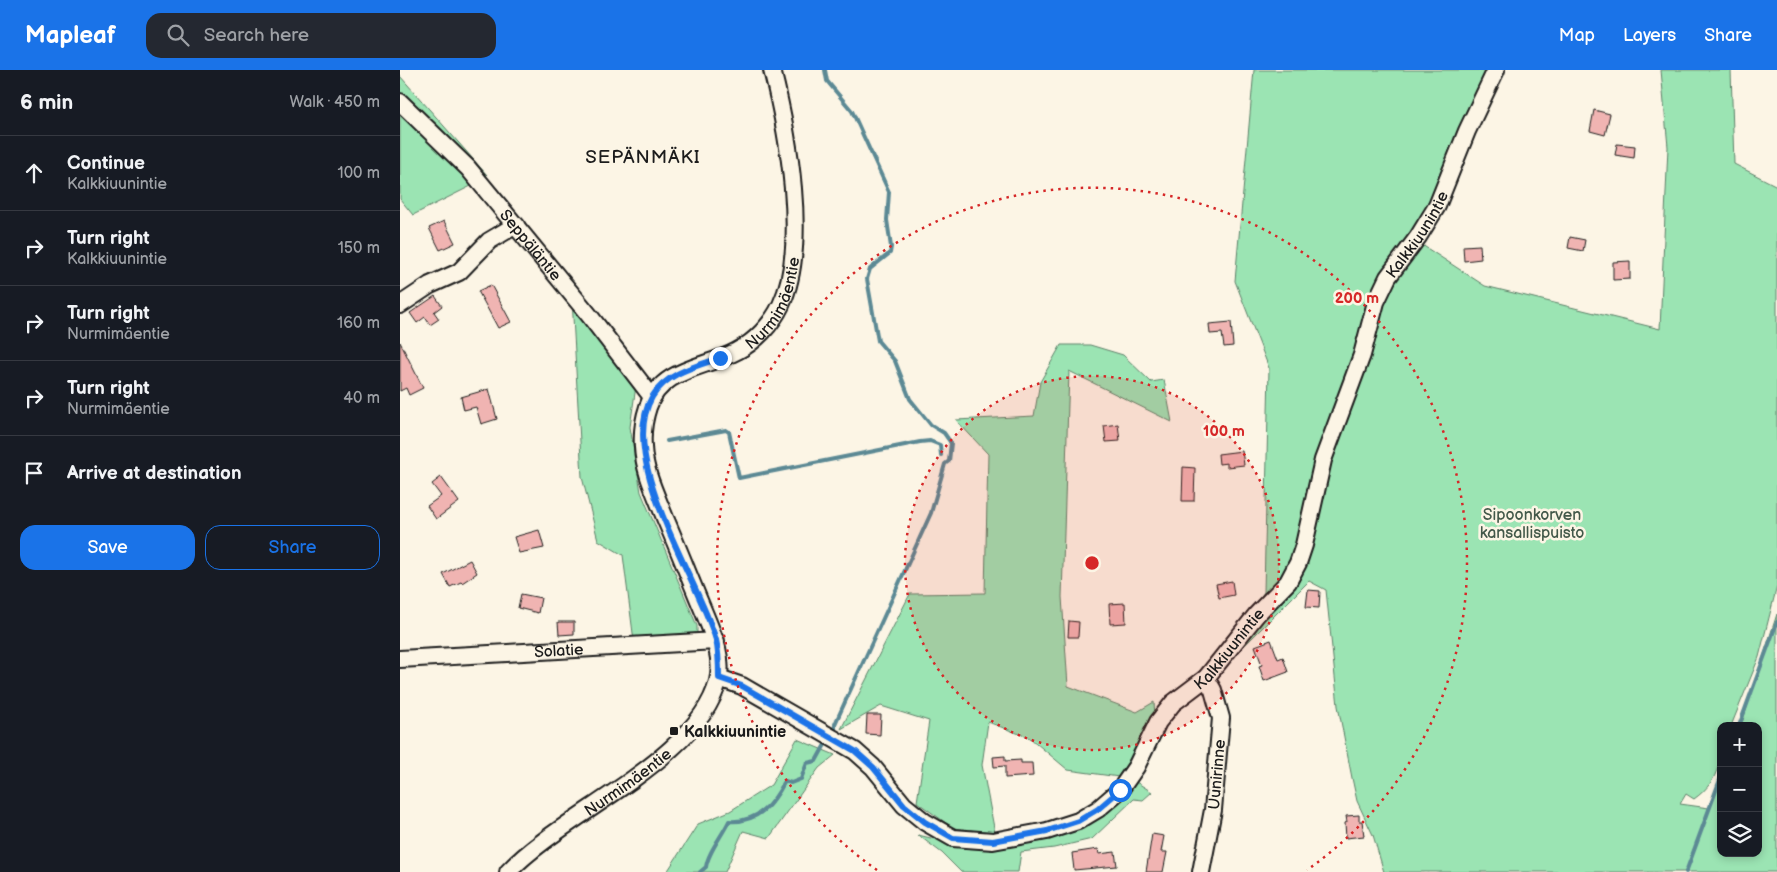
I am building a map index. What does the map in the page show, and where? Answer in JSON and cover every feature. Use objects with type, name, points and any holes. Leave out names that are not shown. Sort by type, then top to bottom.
[{"type":"street","name":"Nurmimäentie","points":[[508,872],[537,845],[650,767],[678,742],[707,710],[719,678],[716,641],[653,488],[645,460],[644,429],[647,409],[652,396],[670,379],[686,369],[737,351],[751,342],[769,324],[781,305],[790,276],[794,238],[791,173],[782,109],[772,70]]},
{"type":"street","name":"Kalkkiuunintie","points":[[719,678],[742,686],[855,751],[873,767],[904,805],[925,822],[953,838],[993,841],[1047,831],[1078,821],[1098,809],[1120,790],[1136,767],[1158,722],[1172,703],[1206,678],[1257,614],[1288,582],[1304,545],[1322,460],[1360,362],[1376,302],[1388,277],[1418,237],[1437,206],[1467,131],[1496,70]]},
{"type":"street","name":"Seppäläntie","points":[[400,102],[468,168],[516,225],[652,396]]},
{"type":"street","points":[[400,306],[430,285],[459,272],[489,240],[516,225]]},
{"type":"street","name":"Solatie","points":[[400,659],[716,641]]},
{"type":"street","name":"Uunirinne","points":[[1201,872],[1213,810],[1221,718],[1214,690],[1206,678]]},
{"type":"green space","name":"Sipoonkorven kansallispuisto","points":[[1254,70],[1498,70],[1419,243],[1485,286],[1660,329],[1668,147],[1661,70],[1731,70],[1734,164],[1777,186],[1777,586],[1759,657],[1733,722],[1717,722],[1717,770],[1715,775],[1710,784],[1694,799],[1686,794],[1680,804],[1709,808],[1717,791],[1717,857],[1762,857],[1762,722],[1742,722],[1777,614],[1777,872],[1384,872],[1373,835],[1357,801],[1352,778],[1338,706],[1326,590],[1309,581],[1222,668],[1214,665],[1264,592],[1269,368],[1235,281]]},
{"type":"green space","points":[[400,76],[487,175],[477,183],[413,215],[400,199]]},
{"type":"green space","points":[[572,299],[636,386],[630,427],[641,492],[697,626],[697,633],[634,641],[623,555],[598,540],[582,477]]},
{"type":"green space","points":[[1061,345],[1090,345],[1123,355],[1151,382],[1164,380],[1172,422],[1069,371],[1062,597],[1068,686],[1137,712],[1154,702],[1155,716],[1119,777],[1068,770],[1030,738],[988,722],[982,765],[995,833],[953,828],[917,802],[929,721],[881,706],[841,729],[910,594],[985,593],[988,454],[956,420],[1034,416],[1040,382]]},
{"type":"green space","points":[[797,739],[835,755],[819,768],[769,838],[743,831],[725,872],[667,872],[698,824],[730,811],[771,785]]},
{"type":"green space","points":[[1136,782],[1152,792],[1143,800],[1134,799],[1092,839],[1054,848],[1021,852],[1018,872],[961,872],[942,853],[918,835],[952,843],[1010,844],[1122,797]]},
{"type":"building","points":[[1594,110],[1610,114],[1605,135],[1590,131]]},
{"type":"building","points":[[1617,144],[1635,146],[1634,158],[1615,155]]},
{"type":"building","points":[[444,221],[455,243],[440,250],[429,228]]},
{"type":"building","points":[[1570,237],[1585,240],[1583,251],[1568,248]]},
{"type":"building","points":[[1480,245],[1481,259],[1464,261],[1463,246]]},
{"type":"building","points":[[1630,261],[1630,279],[1613,280],[1613,262]]},
{"type":"building","points":[[491,285],[511,322],[498,328],[478,291]]},
{"type":"building","points":[[435,296],[442,306],[434,312],[439,319],[430,325],[425,317],[417,323],[410,313]]},
{"type":"building","points":[[1231,322],[1233,346],[1224,347],[1222,333],[1210,334],[1209,324]]},
{"type":"building","points":[[400,342],[423,388],[409,395],[406,388],[400,391]]},
{"type":"building","points":[[489,389],[497,419],[481,424],[476,407],[464,410],[461,397]]},
{"type":"building","points":[[1118,424],[1120,441],[1106,442],[1104,426]]},
{"type":"building","points":[[1242,451],[1244,465],[1227,467],[1227,463],[1219,464],[1218,454]]},
{"type":"building","points":[[1183,467],[1195,468],[1194,501],[1182,501]]},
{"type":"building","points":[[441,477],[459,502],[436,519],[427,506],[441,496],[432,484]]},
{"type":"building","points":[[539,530],[544,548],[519,553],[514,537]]},
{"type":"building","points":[[470,560],[477,573],[462,583],[450,587],[443,574]]},
{"type":"building","points":[[1232,581],[1234,595],[1219,598],[1216,584]]},
{"type":"building","points":[[1308,590],[1320,591],[1319,608],[1306,607]]},
{"type":"building","points":[[521,594],[541,598],[538,613],[518,608]]},
{"type":"building","points":[[1125,603],[1126,623],[1110,624],[1109,604]]},
{"type":"building","points":[[1069,621],[1079,622],[1078,637],[1068,637]]},
{"type":"building","points":[[558,622],[574,622],[574,634],[559,635]]},
{"type":"building","points":[[1271,640],[1278,659],[1283,657],[1288,672],[1264,681],[1259,666],[1262,665],[1255,646]]},
{"type":"building","points":[[867,715],[881,715],[880,735],[866,734]]},
{"type":"building","points":[[1005,756],[1005,761],[1021,760],[1021,763],[1032,763],[1033,776],[1005,778],[1005,766],[994,767],[993,757]]},
{"type":"building","points":[[1359,815],[1359,821],[1362,821],[1364,836],[1346,838],[1346,816]]},
{"type":"building","points":[[1152,834],[1164,836],[1161,852],[1167,852],[1163,872],[1146,872]]},
{"type":"building","points":[[1098,849],[1099,854],[1115,852],[1117,866],[1074,870],[1072,853]]},
{"type":"waterway","points":[[825,70],[827,81],[852,111],[889,192],[887,220],[891,247],[890,253],[870,269],[867,279],[878,341],[895,361],[910,399],[931,425],[944,433],[951,443],[949,461],[945,464],[931,513],[835,724],[835,731]]},
{"type":"waterway","points":[[667,441],[726,430],[729,432],[739,478],[920,442],[930,441],[940,445],[941,455]]},
{"type":"waterway","points":[[1740,722],[1777,622]]},
{"type":"waterway","points":[[700,872],[706,867],[712,850],[729,821],[739,821],[756,815],[770,804],[785,781],[791,783],[801,779],[807,763],[816,761],[827,741]]},
{"type":"waterway","points":[[1686,872],[1717,788]]},
{"type":"place","name":"Kalkkiuunintie","points":[[674,731]]},
{"type":"district","name":"SEPÄNMÄKI","points":[[643,156]]},
{"type":"route","points":[[720,358],[686,369],[670,379],[652,396],[647,409],[643,447],[653,488],[716,641],[719,678],[742,686],[855,751],[873,767],[904,805],[925,822],[953,838],[993,841],[1047,831],[1078,821],[1098,809],[1120,790]]}]
